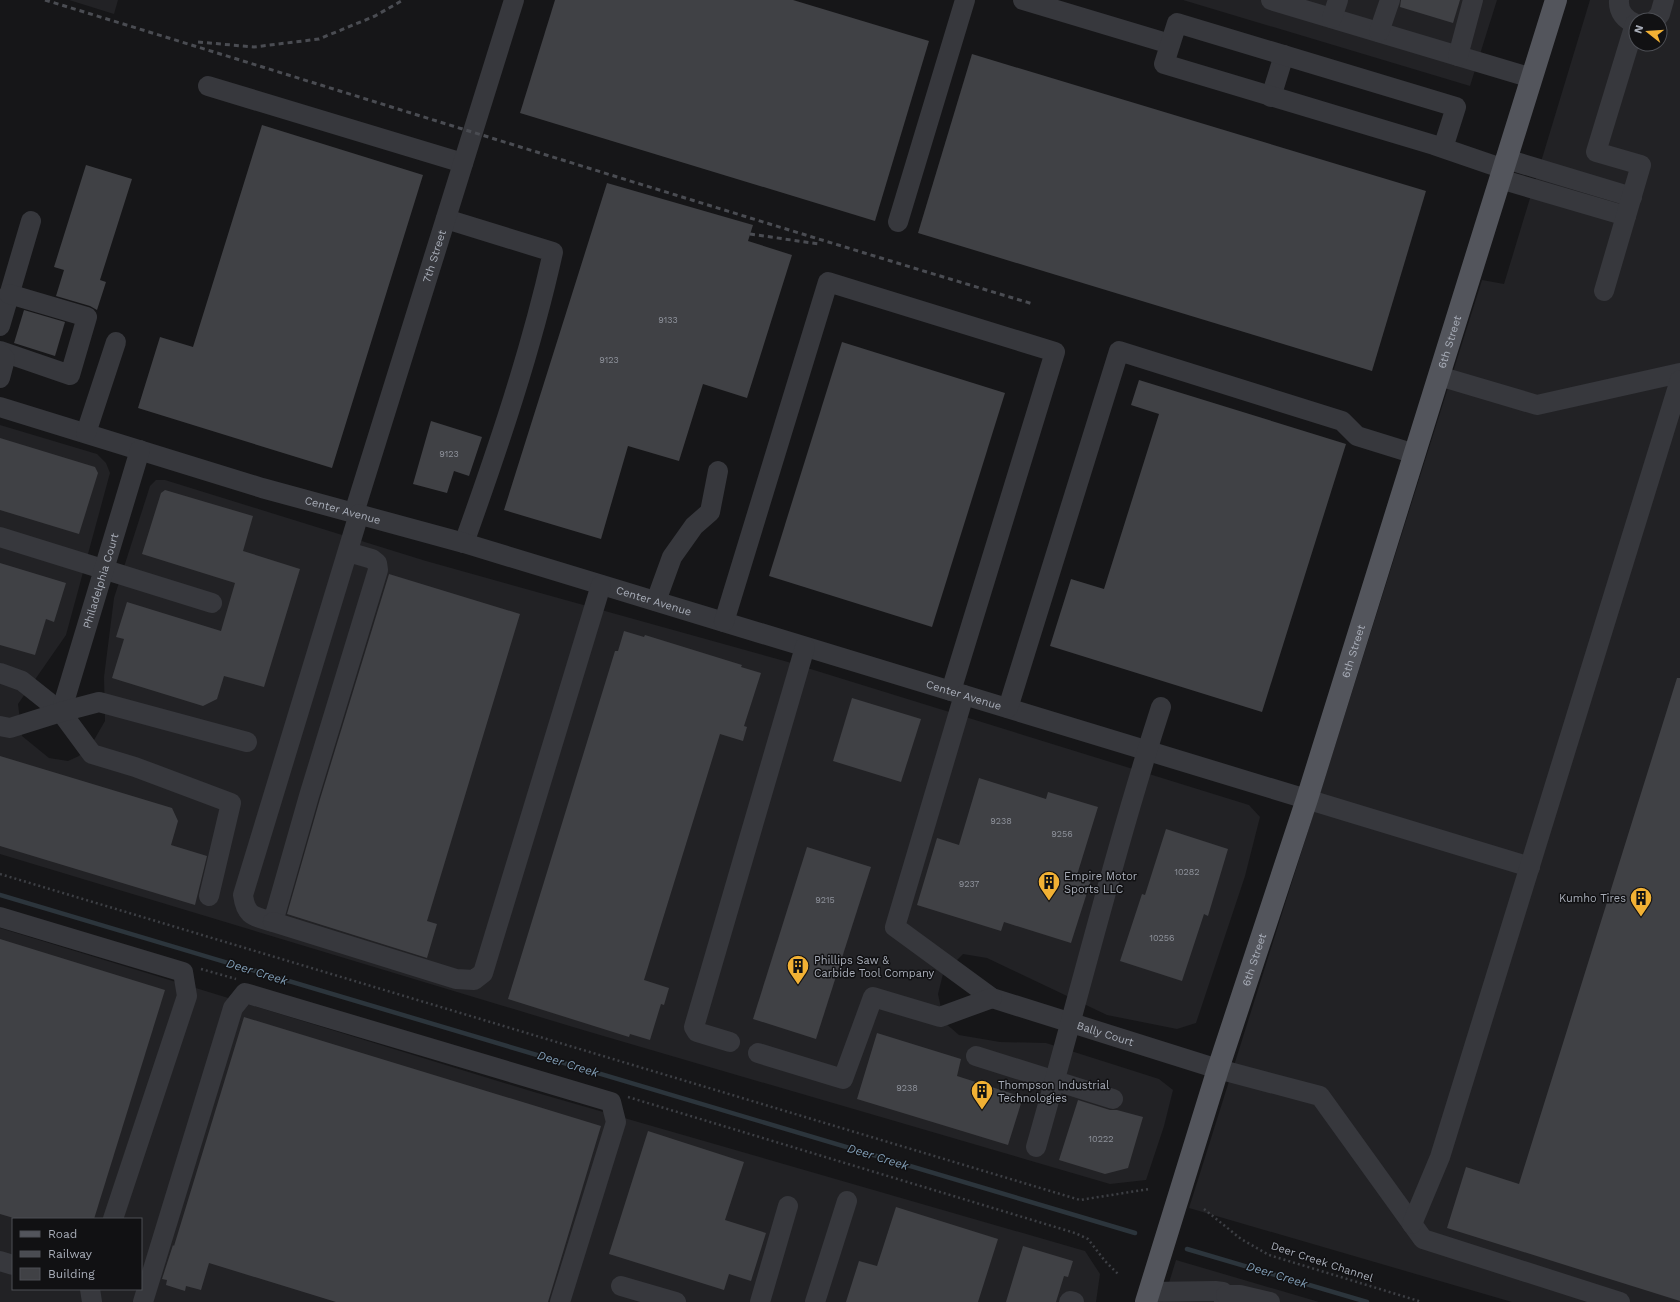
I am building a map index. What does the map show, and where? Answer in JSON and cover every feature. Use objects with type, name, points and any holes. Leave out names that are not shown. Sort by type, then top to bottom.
[{"type":"main road","name":"6th Street","points":[[1147,1297],[1218,1069],[1307,799],[1556,0]]},
{"type":"street","name":"7th Street","points":[[514,0],[446,219],[357,514],[348,552],[243,895],[245,907],[253,916],[456,979],[474,980],[483,972],[601,585]]},
{"type":"street","points":[[898,222],[965,0]]},
{"type":"street","points":[[1023,0],[1170,44]]},
{"type":"street","points":[[1379,32],[1390,0]]},
{"type":"street","points":[[1458,56],[1474,0]]},
{"type":"street","points":[[1619,0],[1620,10],[1628,20]]},
{"type":"street","points":[[1661,12],[1664,0]]},
{"type":"street","points":[[1276,1],[1335,9],[1379,32],[1532,78]]},
{"type":"street","points":[[1443,148],[1456,107],[1177,23],[1164,64],[1629,206]]},
{"type":"street","points":[[1604,292],[1641,165],[1596,152],[1628,50]]},
{"type":"street","points":[[1271,97],[1284,55]]},
{"type":"street","points":[[208,86],[463,163]]},
{"type":"street","points":[[446,219],[553,252],[542,301],[494,457],[464,543]]},
{"type":"street","points":[[0,326],[31,221]]},
{"type":"street","points":[[724,622],[828,282],[858,291],[1055,352],[957,693]]},
{"type":"street","points":[[0,352],[70,374],[87,317],[9,294]]},
{"type":"street","points":[[86,433],[116,342]]},
{"type":"street","points":[[1008,708],[1119,351],[1342,422],[1357,436],[1415,454]]},
{"type":"street","points":[[0,352],[5,359],[0,378]]},
{"type":"street","points":[[1439,376],[1538,405],[1680,373]]},
{"type":"street","points":[[1412,1224],[1440,1157],[1680,380]]},
{"type":"street","name":"Center Avenue","points":[[0,407],[262,488],[464,543],[1530,867]]},
{"type":"street","name":"Philadelphia Court","points":[[61,712],[140,450]]},
{"type":"street","points":[[656,601],[672,557],[694,526],[710,512],[718,471]]},
{"type":"street","points":[[0,537],[212,603]]},
{"type":"street","points":[[273,922],[309,796],[378,570],[377,563],[372,559],[348,552]]},
{"type":"street","points":[[730,1042],[697,1032],[694,1027],[805,647]]},
{"type":"street","points":[[0,673],[22,681],[61,712],[92,754],[135,767],[231,802],[209,896]]},
{"type":"street","name":"Bally Court","points":[[957,693],[895,927],[992,998],[1218,1069],[1320,1096],[1424,1239],[1620,1302]]},
{"type":"street","points":[[0,726],[10,728],[99,702],[247,742]]},
{"type":"street","points":[[1036,1147],[1071,1023],[1106,887],[1161,707]]},
{"type":"street","points":[[0,917],[183,972],[187,996],[113,1218]]},
{"type":"street","points":[[143,1302],[233,1008],[245,993],[611,1102],[616,1122],[560,1302]]},
{"type":"street","points":[[758,1053],[843,1079],[872,997],[940,1017],[992,998]]},
{"type":"street","points":[[976,1056],[1113,1099]]},
{"type":"street","points":[[815,1302],[847,1201]]},
{"type":"street","points":[[760,1302],[788,1206]]},
{"type":"street","points":[[0,1261],[12,1265]]},
{"type":"street","points":[[621,1286],[676,1302]]},
{"type":"street","points":[[1147,1297],[1215,1290],[1223,1292],[1225,1298],[1240,1295],[1270,1302]]},
{"type":"street","points":[[1069,1302],[1074,1302]]},
{"type":"path","points":[[0,874],[1080,1200],[1149,1189]]},
{"type":"path","name":"Deer Creek Channel","points":[[1204,1209],[1241,1239],[1268,1255],[1422,1302]]},
{"type":"shaded area","points":[[69,0],[118,0],[114,14]]},
{"type":"shaded area","points":[[1183,0],[1497,0],[1470,86]]},
{"type":"shaded area","points":[[1590,0],[1680,0],[1680,1302],[1512,1302],[1189,1208],[1482,280],[1504,284]]},
{"type":"shaded area","points":[[0,425],[97,454],[106,463],[110,473],[66,635],[18,704],[22,736],[49,758],[68,761],[79,756],[94,740],[105,721],[104,677],[114,598],[150,486],[156,480],[165,480],[426,561],[788,662],[1249,805],[1260,817],[1245,876],[1196,1023],[1177,1029],[1107,1015],[987,958],[963,954],[943,974],[938,994],[944,1022],[959,1035],[1000,1042],[1046,1043],[1159,1079],[1173,1090],[1164,1126],[1146,1180],[1110,1184],[583,1030],[0,854]]},
{"type":"shaded area","points":[[0,928],[534,1092],[1085,1251],[1100,1274],[1096,1302],[0,1302]]},
{"type":"shaded area","points":[[1176,1260],[1319,1302],[1163,1302]]},
{"type":"building","points":[[555,0],[793,0],[929,41],[875,221],[520,113]]},
{"type":"building","points":[[1401,0],[1460,0],[1453,23],[1400,7]]},
{"type":"building","points":[[972,54],[1426,191],[1372,371],[918,233]]},
{"type":"building","points":[[262,125],[423,175],[332,468],[138,408],[160,337],[193,347]]},
{"type":"building","points":[[86,165],[132,179],[100,280],[106,282],[97,310],[90,306],[56,296],[64,270],[54,267]]},
{"type":"building","points":[[607,183],[753,225],[748,241],[792,255],[747,398],[703,384],[679,461],[628,446],[601,539],[504,510]]},
{"type":"building","points":[[24,310],[65,322],[55,356],[14,343]]},
{"type":"building","points":[[842,342],[1005,393],[932,627],[769,576]]},
{"type":"building","points":[[1139,380],[1346,444],[1262,712],[1050,646],[1071,579],[1104,589],[1159,414],[1131,405]]},
{"type":"building","points":[[431,421],[482,437],[469,476],[454,471],[447,493],[413,484]]},
{"type":"building","points":[[0,438],[95,467],[98,473],[79,534],[0,510]]},
{"type":"building","points":[[165,490],[253,516],[243,551],[300,569],[264,687],[224,676],[217,699],[203,706],[112,678],[124,639],[116,637],[127,602],[221,631],[235,583],[142,554],[161,493]]},
{"type":"building","points":[[0,563],[66,583],[54,622],[46,619],[35,655],[0,645]]},
{"type":"building","points":[[389,574],[520,614],[427,921],[437,924],[427,958],[287,914],[320,799]]},
{"type":"building","points":[[624,631],[644,637],[645,635],[742,665],[741,667],[761,673],[744,726],[747,727],[743,741],[720,734],[644,980],[669,988],[664,1005],[661,1004],[650,1040],[630,1034],[629,1037],[508,999],[615,651],[618,651]]},
{"type":"building","name":"Kumho Tires","points":[[1677,678],[1680,678],[1680,1301],[1447,1228],[1466,1167],[1519,1184]]},
{"type":"building","points":[[852,698],[921,719],[901,782],[833,761]]},
{"type":"building","points":[[0,756],[172,808],[178,821],[171,845],[207,856],[195,905],[0,846]]},
{"type":"building","points":[[979,778],[1046,799],[1048,792],[1098,807],[1077,875],[1091,880],[1071,943],[1004,922],[1001,931],[917,905],[937,838],[959,845]]},
{"type":"building","points":[[1166,829],[1228,849],[1208,916],[1204,914],[1182,981],[1120,961],[1142,894],[1145,895]]},
{"type":"building","points":[[807,847],[871,867],[816,1039],[753,1019]]},
{"type":"building","points":[[0,939],[165,990],[94,1218],[14,1218],[0,1214]]},
{"type":"building","points":[[244,1017],[601,1126],[548,1302],[336,1302],[209,1263],[201,1290],[186,1286],[185,1291],[166,1285],[167,1280],[162,1279],[173,1245],[174,1246]]},
{"type":"building","points":[[877,1033],[961,1059],[957,1076],[1023,1097],[1008,1145],[857,1099]]},
{"type":"building","points":[[1078,1100],[1110,1110],[1117,1110],[1143,1117],[1128,1168],[1105,1174],[1059,1160]]},
{"type":"building","points":[[648,1131],[744,1162],[725,1220],[766,1233],[751,1281],[729,1274],[724,1290],[609,1254]]},
{"type":"building","points":[[896,1207],[998,1239],[978,1302],[846,1302],[859,1261],[877,1266]]},
{"type":"building","points":[[1023,1246],[1073,1261],[1068,1277],[1064,1276],[1056,1302],[1006,1302]]},
{"type":"waterway","name":"Deer Creek","points":[[0,895],[1135,1233]]},
{"type":"waterway","name":"Deer Creek","points":[[1187,1249],[1367,1302]]},
{"type":"railway","points":[[45,0],[1033,304]]},
{"type":"railway","points":[[198,42],[254,47],[319,39],[375,16],[403,0]]},
{"type":"railway","points":[[750,234],[819,244]]},
{"type":"place","name":"Empire Motor Sports LLC","points":[[1049,902]]},
{"type":"place","name":"Kumho Tires","points":[[1641,918]]},
{"type":"place","name":"Phillips Saw & Carbide Tool Company","points":[[798,986]]},
{"type":"place","name":"Thompson Industrial Technologies","points":[[982,1110]]}]
